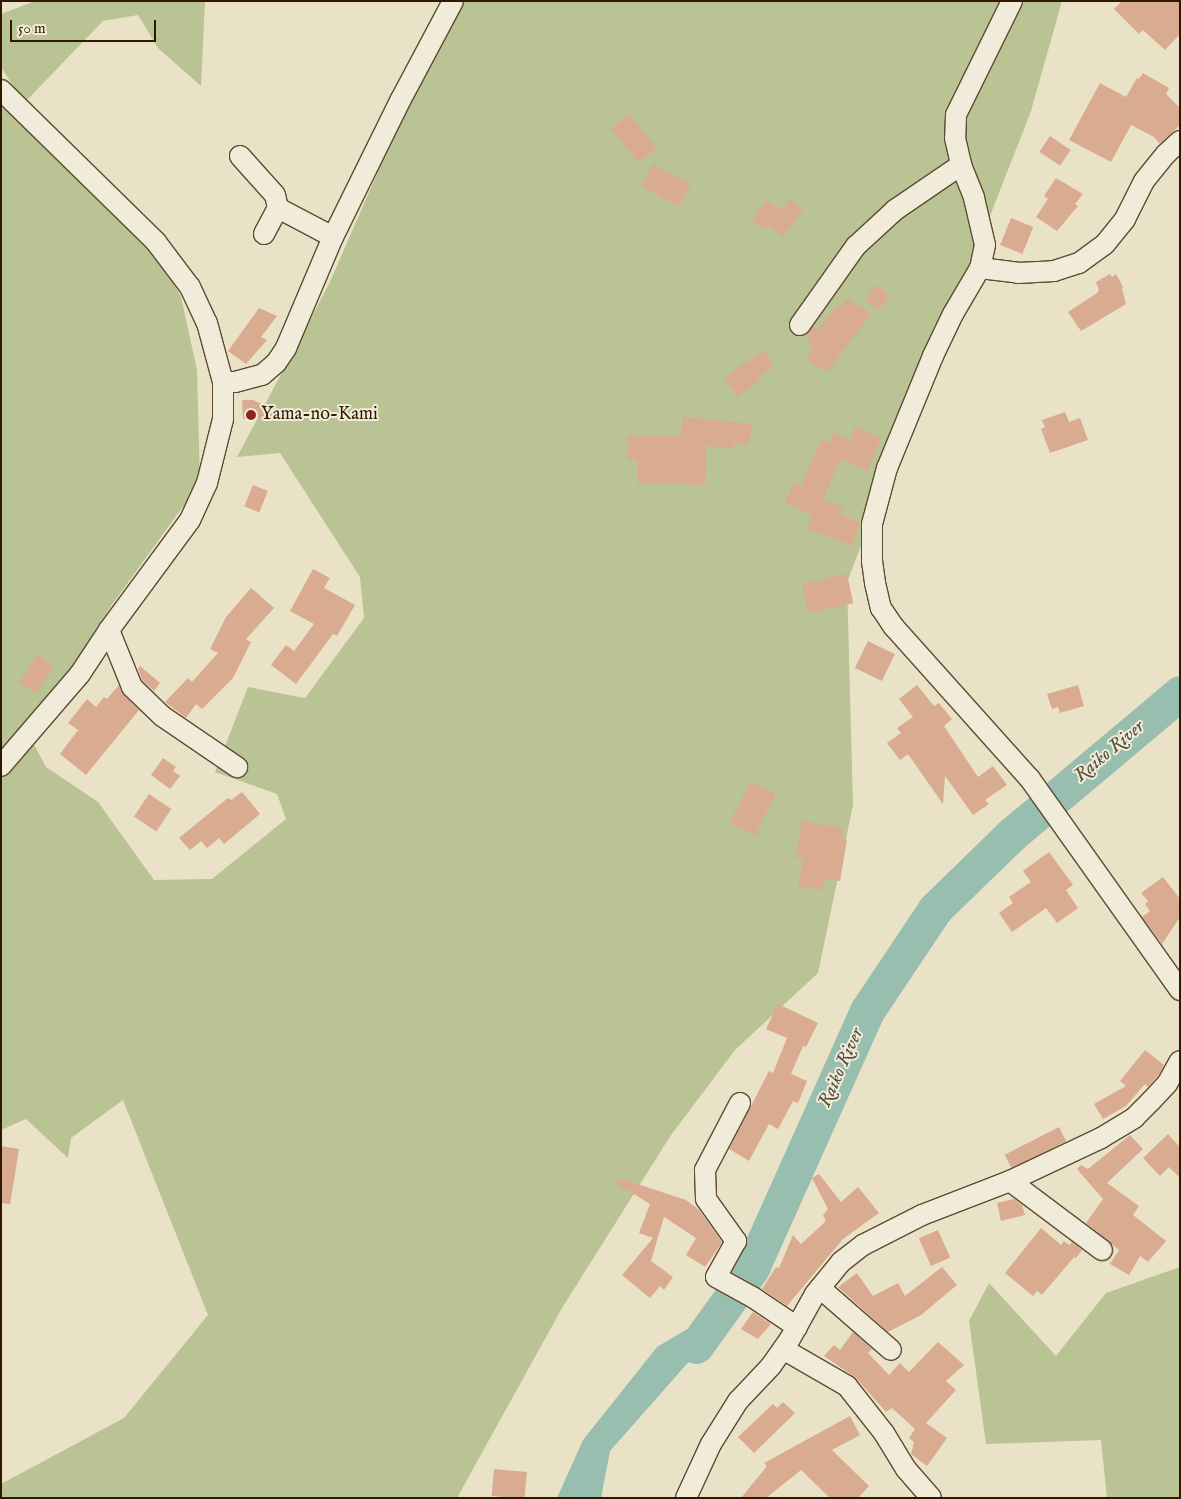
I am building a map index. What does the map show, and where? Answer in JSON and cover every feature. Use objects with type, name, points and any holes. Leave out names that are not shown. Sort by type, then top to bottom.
[{"type":"street","points":[[223,382],[236,382],[262,375],[276,363],[286,348],[333,236],[400,99],[453,1]]},
{"type":"street","points":[[1012,1],[956,115],[955,138],[961,165],[974,198],[985,245],[980,268],[953,314],[932,356],[887,468],[872,524],[872,561],[880,608],[918,655],[1030,779],[1138,934],[1180,990]]},
{"type":"street","points":[[1,90],[156,242],[190,287],[207,323],[223,382],[223,419],[207,483],[190,520],[109,630],[80,674],[1,766]]},
{"type":"street","points":[[980,268],[1018,272],[1054,271],[1079,263],[1105,244],[1126,219],[1144,181],[1166,154],[1180,141]]},
{"type":"street","points":[[240,156],[275,195],[278,208],[264,234]]},
{"type":"street","points":[[800,325],[856,246],[895,210],[961,165]]},
{"type":"street","points":[[278,208],[333,236]]},
{"type":"street","points":[[109,630],[132,687],[162,716],[237,767]]},
{"type":"street","points":[[686,1498],[711,1444],[738,1402],[771,1366],[820,1288],[841,1262],[863,1245],[922,1215],[1010,1180],[1101,1138],[1134,1118],[1167,1084],[1180,1061]]},
{"type":"street","points":[[740,1104],[705,1170],[706,1199],[736,1241],[716,1277],[754,1298],[797,1327]]},
{"type":"street","points":[[1010,1180],[1102,1250]]},
{"type":"street","points":[[820,1288],[891,1350]]},
{"type":"street","points":[[783,1349],[846,1386],[931,1498]]},
{"type":"shaded area","points":[[35,1],[205,1],[201,86],[158,48],[138,15],[103,21],[24,103],[1,67],[1,14]]},
{"type":"shaded area","points":[[466,1],[1062,1],[1031,111],[847,582],[853,805],[818,973],[735,1050],[671,1135],[562,1308],[457,1498],[1,1498],[1,1484],[124,1418],[208,1315],[123,1100],[71,1138],[68,1158],[26,1119],[1,1130],[1,81],[139,221],[181,297],[197,370],[200,483],[111,606],[29,735],[46,767],[98,802],[154,880],[212,879],[286,819],[277,794],[215,772],[248,687],[305,698],[364,618],[360,577],[280,453],[237,457],[329,284],[421,73]]},
{"type":"shaded area","points":[[1180,1267],[1180,1498],[1107,1498],[1101,1440],[986,1444],[969,1321],[989,1283],[1056,1356],[1106,1293]]},
{"type":"shaded area","points":[[723,1308],[723,1323],[610,1451],[601,1498],[557,1498],[583,1440],[657,1347]]},
{"type":"building","points":[[1122,1],[1180,1],[1180,34],[1165,50],[1143,30],[1139,34],[1114,9]]},
{"type":"building","points":[[1143,73],[1169,88],[1166,94],[1180,108],[1180,125],[1160,144],[1154,137],[1131,125],[1111,162],[1069,140],[1100,83],[1126,97],[1137,78],[1139,79]]},
{"type":"building","points":[[629,114],[657,148],[639,163],[611,128]]},
{"type":"building","points":[[1050,136],[1071,150],[1060,166],[1039,152]]},
{"type":"building","points":[[653,164],[691,185],[678,207],[641,186]]},
{"type":"building","points":[[1056,178],[1083,194],[1075,204],[1078,206],[1057,231],[1036,217],[1048,199],[1044,196]]},
{"type":"building","points":[[789,199],[803,209],[784,236],[769,226],[766,230],[752,221],[766,200],[782,210]]},
{"type":"building","points":[[1011,218],[1033,227],[1022,254],[1000,245]]},
{"type":"building","points":[[1110,274],[1112,277],[1116,274],[1123,287],[1126,304],[1081,331],[1068,312],[1097,293],[1099,290],[1096,282]]},
{"type":"building","points":[[877,285],[890,296],[878,310],[865,300]]},
{"type":"building","points":[[847,299],[856,306],[858,304],[871,314],[827,372],[806,359],[812,351],[807,334],[813,327],[817,330],[837,305],[840,308]]},
{"type":"building","points":[[259,308],[277,316],[261,337],[267,340],[246,364],[228,351]]},
{"type":"building","points":[[764,350],[774,367],[758,377],[761,380],[737,397],[724,378]]},
{"type":"building","points":[[242,400],[253,400],[290,417],[243,419]]},
{"type":"building","points":[[1065,412],[1069,422],[1080,418],[1088,440],[1050,453],[1041,429],[1045,427],[1042,420]]},
{"type":"building","points":[[683,417],[752,424],[749,445],[734,443],[734,449],[706,446],[705,485],[637,483],[638,460],[627,459],[628,435],[681,436]]},
{"type":"building","points":[[855,427],[881,438],[868,471],[840,459],[823,500],[843,507],[841,515],[860,522],[853,546],[807,529],[812,515],[785,503],[794,482],[801,486],[821,439],[830,443],[834,433],[850,440]]},
{"type":"building","points":[[253,485],[268,491],[259,512],[244,506]]},
{"type":"building","points":[[313,569],[330,578],[324,588],[355,605],[337,636],[333,634],[296,684],[271,665],[286,645],[294,651],[314,624],[290,611]]},
{"type":"building","points":[[847,574],[853,603],[808,613],[802,584]]},
{"type":"building","points":[[251,588],[274,608],[246,639],[251,642],[233,678],[202,709],[196,704],[186,718],[165,702],[188,678],[192,682],[218,653],[210,649],[226,617]]},
{"type":"building","points":[[868,641],[895,654],[882,681],[855,668]]},
{"type":"building","points":[[37,655],[54,666],[36,694],[19,683]]},
{"type":"building","points":[[140,666],[160,683],[154,691],[142,680],[138,669]]},
{"type":"building","points":[[119,685],[124,695],[139,710],[86,775],[60,754],[78,730],[68,723],[87,699],[96,707],[104,697],[107,699]]},
{"type":"building","points":[[917,685],[934,706],[939,703],[952,719],[944,726],[978,777],[993,766],[1007,785],[985,800],[989,804],[973,815],[945,776],[943,804],[908,754],[900,760],[887,743],[901,733],[897,728],[913,717],[899,699]]},
{"type":"building","points":[[1078,685],[1084,706],[1060,713],[1058,707],[1052,709],[1047,694]]},
{"type":"building","points":[[163,758],[176,767],[173,771],[180,776],[170,789],[151,775]]},
{"type":"building","points":[[750,782],[775,794],[755,836],[730,823]]},
{"type":"building","points":[[242,792],[260,814],[224,844],[219,838],[207,848],[201,841],[190,850],[179,838],[228,798],[231,800]]},
{"type":"building","points":[[149,794],[171,809],[156,831],[134,816]]},
{"type":"building","points":[[802,821],[843,828],[841,838],[847,840],[840,881],[824,879],[822,890],[798,886],[803,859],[796,858]]},
{"type":"building","points":[[1049,852],[1073,885],[1066,890],[1078,908],[1057,923],[1046,908],[1012,932],[999,913],[1013,903],[1009,897],[1031,882],[1023,871]]},
{"type":"building","points":[[1163,877],[1180,899],[1180,917],[1162,944],[1142,917],[1150,911],[1145,904],[1148,901],[1141,893]]},
{"type":"building","points":[[778,1004],[818,1023],[806,1047],[803,1046],[791,1074],[807,1081],[798,1103],[793,1101],[778,1129],[769,1124],[749,1161],[729,1149],[769,1071],[773,1073],[787,1038],[766,1029]]},
{"type":"building","points":[[1145,1050],[1164,1065],[1160,1073],[1148,1087],[1145,1084],[1126,1106],[1103,1119],[1094,1104],[1126,1086],[1120,1081]]},
{"type":"building","points":[[1059,1127],[1066,1141],[1012,1169],[1005,1155]]},
{"type":"building","points":[[1168,1134],[1180,1147],[1180,1178],[1169,1167],[1160,1176],[1143,1158]]},
{"type":"building","points":[[1130,1135],[1143,1149],[1107,1183],[1139,1206],[1133,1215],[1166,1241],[1148,1262],[1140,1256],[1129,1275],[1110,1264],[1119,1250],[1086,1223],[1103,1199],[1077,1169],[1081,1165],[1088,1169]]},
{"type":"building","points":[[1,1146],[19,1149],[10,1204],[1,1203]]},
{"type":"building","points":[[819,1174],[841,1202],[858,1187],[879,1213],[843,1239],[787,1306],[762,1289],[776,1267],[779,1268],[793,1235],[801,1244],[826,1221],[823,1215],[828,1209],[812,1178]]},
{"type":"building","points":[[619,1178],[686,1200],[699,1210],[722,1242],[705,1267],[686,1255],[696,1238],[664,1217],[651,1261],[673,1277],[664,1290],[660,1286],[650,1298],[622,1275],[653,1238],[639,1233],[650,1204],[616,1183]]},
{"type":"building","points":[[1014,1199],[1022,1205],[1025,1215],[1001,1221],[997,1203]]},
{"type":"building","points":[[1041,1228],[1061,1245],[1064,1241],[1069,1245],[1072,1242],[1082,1250],[1042,1295],[1037,1291],[1033,1296],[1005,1273]]},
{"type":"building","points":[[938,1230],[950,1257],[931,1266],[919,1239]]},
{"type":"building","points":[[942,1267],[957,1285],[921,1315],[888,1332],[838,1287],[857,1273],[873,1296],[898,1283],[905,1296]]},
{"type":"building","points":[[753,1312],[771,1324],[758,1339],[741,1329]]},
{"type":"building","points":[[853,1332],[872,1349],[868,1353],[889,1375],[900,1363],[909,1372],[938,1342],[964,1365],[946,1381],[956,1390],[926,1423],[947,1438],[927,1466],[911,1454],[914,1442],[909,1438],[915,1429],[892,1408],[886,1412],[856,1378],[824,1356],[834,1345],[840,1350]]},
{"type":"building","points":[[783,1402],[795,1413],[754,1453],[738,1437],[773,1404],[777,1408]]},
{"type":"building","points":[[850,1416],[860,1435],[832,1450],[869,1486],[858,1498],[830,1498],[801,1470],[766,1498],[741,1498],[767,1466],[764,1463]]},
{"type":"building","points":[[494,1469],[527,1472],[525,1498],[492,1496]]},
{"type":"waterway","name":"Raiko River","points":[[696,1346],[752,1268],[867,1011],[935,909],[1011,835],[1180,693]]},
{"type":"place","name":"Yama-no-Kami","points":[[251,415]]}]
